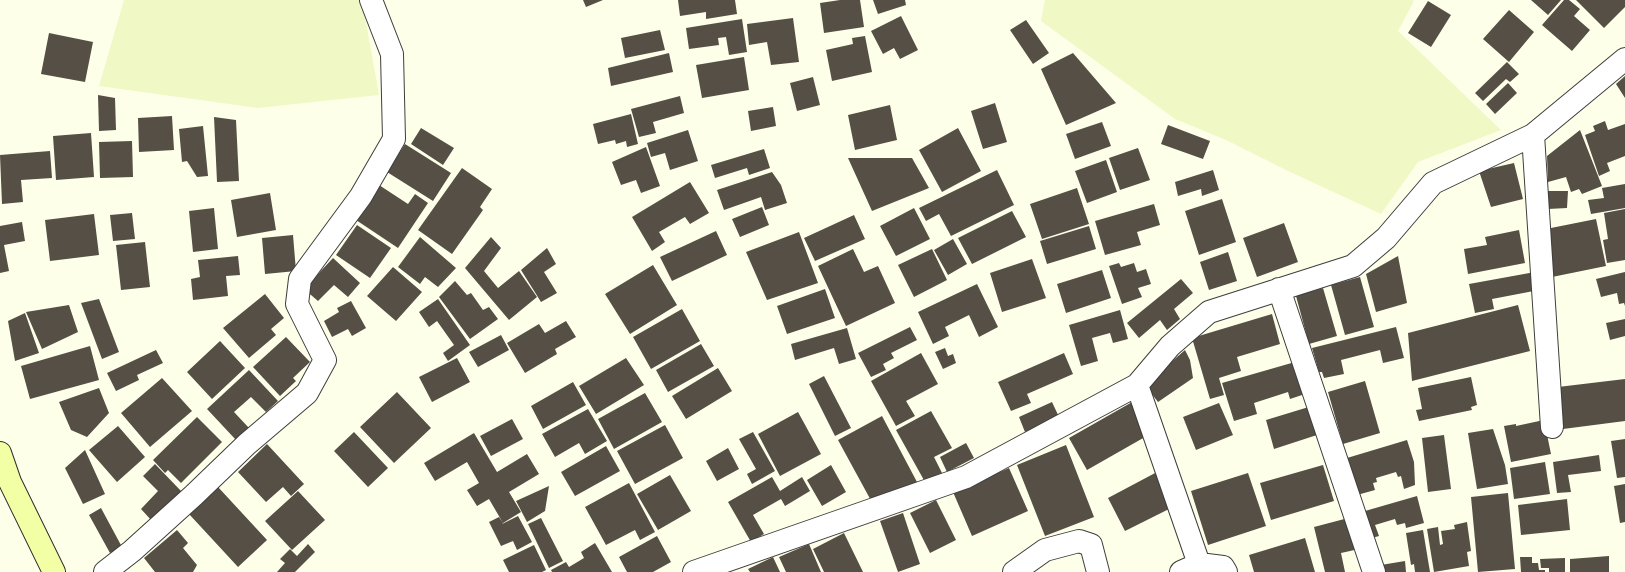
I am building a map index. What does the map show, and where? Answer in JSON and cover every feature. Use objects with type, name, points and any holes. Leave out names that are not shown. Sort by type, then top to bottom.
[{"type":"main road","points":[[0,453],[10,482],[54,572]]},
{"type":"street","points":[[105,572],[132,551],[246,444],[307,393],[326,360],[297,304],[300,278],[361,196],[394,139],[392,54],[371,0]]},
{"type":"street","points":[[694,572],[966,477],[1137,385],[1170,346],[1209,312],[1353,266],[1386,238],[1433,183],[1533,135],[1625,59]]},
{"type":"street","points":[[1533,135],[1552,428]]},
{"type":"street","points":[[1279,289],[1374,572]]},
{"type":"street","points":[[1137,385],[1190,568],[1223,568],[1226,572]]},
{"type":"street","points":[[1014,572],[1045,550],[1079,541],[1091,545],[1098,572]]},
{"type":"green space","points":[[124,0],[362,0],[379,95],[258,108],[99,86]]},
{"type":"green space","points":[[1045,0],[1412,0],[1414,1],[1398,31],[1501,130],[1418,162],[1381,214],[1286,170],[1226,140],[1175,119],[1041,21]]},
{"type":"building","points":[[583,0],[603,0],[586,7]]},
{"type":"building","points":[[678,0],[735,0],[737,14],[706,19],[706,12],[680,16]]},
{"type":"building","points":[[840,0],[860,0],[864,27],[824,33],[820,3]]},
{"type":"building","points":[[873,0],[905,0],[906,5],[878,14]]},
{"type":"building","points":[[1531,0],[1561,0],[1548,15]]},
{"type":"building","points":[[1564,0],[1569,0],[1580,9],[1574,16],[1590,30],[1572,51],[1542,25]]},
{"type":"building","points":[[1576,0],[1625,0],[1625,7],[1604,28]]},
{"type":"building","points":[[1428,1],[1451,15],[1431,47],[1408,33]]},
{"type":"building","points":[[1509,10],[1534,32],[1509,62],[1483,39]]},
{"type":"building","points":[[901,16],[918,50],[900,59],[894,48],[883,54],[871,31]]},
{"type":"building","points":[[793,18],[799,62],[771,65],[767,42],[749,45],[747,24]]},
{"type":"building","points":[[742,19],[747,52],[729,55],[726,37],[718,38],[719,45],[689,49],[686,28]]},
{"type":"building","points":[[1026,20],[1049,53],[1033,64],[1010,30]]},
{"type":"building","points":[[660,30],[665,50],[625,58],[621,38]]},
{"type":"building","points":[[49,33],[93,42],[85,82],[41,74]]},
{"type":"building","points":[[865,36],[872,72],[832,81],[826,50],[853,44],[852,38]]},
{"type":"building","points":[[669,53],[673,72],[611,86],[608,68]]},
{"type":"building","points":[[1073,53],[1116,103],[1066,125],[1041,69]]},
{"type":"building","points":[[744,57],[749,90],[702,98],[696,65]]},
{"type":"building","points":[[1507,62],[1519,74],[1510,82],[1506,79],[1483,101],[1475,93]]},
{"type":"building","points":[[1625,76],[1625,98],[1616,84]]},
{"type":"building","points":[[813,77],[820,105],[797,111],[790,83]]},
{"type":"building","points":[[1508,83],[1517,93],[1495,114],[1486,104]]},
{"type":"building","points":[[98,95],[115,98],[116,130],[99,131]]},
{"type":"building","points":[[680,96],[684,113],[653,122],[656,133],[639,137],[631,109]]},
{"type":"building","points":[[995,103],[1007,142],[983,149],[971,111]]},
{"type":"building","points":[[890,105],[897,140],[855,150],[848,115]]},
{"type":"building","points":[[773,107],[776,126],[751,131],[748,111]]},
{"type":"building","points":[[631,114],[638,144],[627,147],[626,141],[616,144],[615,140],[598,144],[593,124]]},
{"type":"building","points":[[172,116],[174,150],[139,152],[138,118]]},
{"type":"building","points":[[214,117],[236,120],[239,181],[217,182]]},
{"type":"building","points":[[1605,121],[1608,130],[1625,124],[1625,156],[1607,163],[1610,171],[1599,176],[1585,135],[1595,131],[1593,126]]},
{"type":"building","points":[[1102,122],[1111,146],[1075,159],[1066,134]]},
{"type":"building","points":[[1168,125],[1210,141],[1203,159],[1161,144]]},
{"type":"building","points":[[203,126],[208,176],[197,177],[187,161],[182,162],[179,129]]},
{"type":"building","points":[[421,128],[454,148],[443,165],[411,144]]},
{"type":"building","points":[[958,128],[981,171],[942,192],[919,150]]},
{"type":"building","points":[[688,130],[698,161],[670,170],[665,153],[651,157],[647,143]]},
{"type":"building","points":[[1580,130],[1602,186],[1582,194],[1579,189],[1571,192],[1566,177],[1548,182],[1547,156]]},
{"type":"building","points":[[91,133],[94,177],[56,180],[53,136]]},
{"type":"building","points":[[132,141],[133,177],[100,178],[99,142]]},
{"type":"building","points":[[405,144],[451,173],[433,201],[387,172]]},
{"type":"building","points":[[646,147],[660,186],[641,193],[636,180],[621,185],[612,162]]},
{"type":"building","points":[[1138,148],[1150,180],[1120,190],[1109,158]]},
{"type":"building","points":[[764,149],[770,168],[749,175],[747,168],[715,178],[711,165]]},
{"type":"building","points":[[50,151],[52,178],[21,180],[23,202],[2,204],[0,155]]},
{"type":"building","points":[[848,158],[912,158],[929,188],[872,211]]},
{"type":"building","points":[[1106,160],[1117,192],[1087,203],[1075,171]]},
{"type":"building","points":[[1514,163],[1523,199],[1491,207],[1479,171]]},
{"type":"building","points":[[462,168],[492,189],[480,207],[483,210],[452,254],[418,230]]},
{"type":"building","points":[[997,170],[1014,205],[951,236],[939,214],[926,221],[919,208]]},
{"type":"building","points":[[1213,170],[1219,190],[1202,196],[1201,189],[1178,196],[1175,182]]},
{"type":"building","points":[[772,172],[781,185],[787,203],[765,210],[761,197],[724,210],[717,190]]},
{"type":"building","points":[[690,182],[709,213],[690,224],[685,217],[659,232],[665,242],[652,251],[632,217]]},
{"type":"building","points":[[1625,184],[1625,208],[1591,214],[1588,200],[1604,198],[1602,188]]},
{"type":"building","points":[[379,185],[408,204],[415,194],[428,203],[398,248],[356,220]]},
{"type":"building","points":[[1077,188],[1089,224],[1042,239],[1030,204]]},
{"type":"building","points":[[1548,191],[1568,191],[1567,208],[1548,209]]},
{"type":"building","points":[[270,193],[276,230],[237,237],[231,200]]},
{"type":"building","points":[[1222,199],[1236,242],[1199,255],[1185,211]]},
{"type":"building","points":[[1154,204],[1160,225],[1137,232],[1141,245],[1105,255],[1095,221]]},
{"type":"building","points":[[762,207],[769,225],[740,237],[732,219]]},
{"type":"building","points":[[214,208],[218,249],[193,252],[189,211]]},
{"type":"building","points":[[914,208],[930,239],[896,256],[880,226]]},
{"type":"building","points":[[1625,209],[1625,260],[1607,263],[1603,240],[1608,239],[1604,213]]},
{"type":"building","points":[[1012,211],[1026,237],[972,264],[958,238]]},
{"type":"building","points":[[132,213],[135,239],[113,241],[110,215]]},
{"type":"building","points":[[94,214],[99,255],[50,261],[45,220]]},
{"type":"building","points":[[854,215],[865,239],[815,261],[804,238]]},
{"type":"building","points":[[1596,219],[1606,266],[1552,277],[1546,229]]},
{"type":"building","points":[[22,222],[25,241],[4,245],[9,271],[0,273],[0,226]]},
{"type":"building","points":[[1284,223],[1298,262],[1257,277],[1243,238]]},
{"type":"building","points":[[357,225],[391,248],[370,278],[336,255]]},
{"type":"building","points":[[1089,226],[1096,249],[1047,264],[1040,241]]},
{"type":"building","points":[[1519,230],[1525,263],[1468,274],[1464,249],[1487,245],[1485,237]]},
{"type":"building","points":[[716,231],[727,255],[672,281],[660,257]]},
{"type":"building","points":[[799,232],[818,283],[767,300],[746,252]]},
{"type":"building","points":[[293,235],[296,271],[265,274],[262,238]]},
{"type":"building","points":[[420,237],[456,268],[438,287],[425,277],[420,284],[398,267]]},
{"type":"building","points":[[491,237],[501,248],[484,271],[498,288],[519,271],[537,297],[509,320],[465,268]]},
{"type":"building","points":[[953,239],[967,264],[948,275],[934,250]]},
{"type":"building","points":[[145,242],[150,287],[121,290],[116,245]]},
{"type":"building","points":[[547,248],[556,264],[544,272],[557,293],[541,302],[521,270]]},
{"type":"building","points":[[853,249],[864,272],[878,266],[895,303],[846,326],[818,266]]},
{"type":"building","points":[[932,249],[947,280],[914,297],[898,265]]},
{"type":"building","points":[[1228,252],[1237,281],[1209,290],[1200,262]]},
{"type":"building","points":[[238,256],[240,275],[226,276],[228,296],[193,300],[191,279],[200,277],[198,260]]},
{"type":"building","points":[[1398,256],[1407,303],[1376,312],[1366,274]]},
{"type":"building","points":[[333,258],[360,283],[348,297],[334,285],[318,301],[304,289]]},
{"type":"building","points":[[1032,259],[1046,298],[1002,312],[990,273]]},
{"type":"building","points":[[1119,263],[1121,267],[1134,263],[1137,272],[1146,269],[1151,284],[1138,288],[1142,297],[1122,304],[1109,266]]},
{"type":"building","points":[[653,265],[677,305],[630,334],[605,294]]},
{"type":"building","points":[[393,267],[422,292],[396,321],[367,296]]},
{"type":"building","points":[[1102,270],[1111,298],[1066,313],[1057,284]]},
{"type":"building","points":[[1535,272],[1539,290],[1492,299],[1494,309],[1475,313],[1469,284]]},
{"type":"building","points":[[1625,272],[1625,306],[1624,303],[1619,304],[1617,293],[1601,297],[1596,279]]},
{"type":"building","points":[[1360,277],[1374,327],[1345,335],[1331,285]]},
{"type":"building","points":[[1181,279],[1193,293],[1174,309],[1180,319],[1167,330],[1160,320],[1139,338],[1127,323]]},
{"type":"building","points":[[455,281],[467,295],[471,293],[483,310],[489,307],[498,319],[470,339],[439,297]]},
{"type":"building","points":[[977,284],[998,327],[979,337],[969,315],[945,327],[949,336],[933,344],[918,312]]},
{"type":"building","points":[[1323,288],[1337,336],[1309,344],[1296,296]]},
{"type":"building","points":[[825,289],[835,318],[787,334],[777,306]]},
{"type":"building","points":[[265,294],[284,318],[271,329],[276,335],[249,358],[223,328]]},
{"type":"building","points":[[99,299],[119,352],[102,359],[81,303]]},
{"type":"building","points":[[438,299],[470,345],[448,361],[443,353],[454,345],[437,321],[429,327],[419,312]]},
{"type":"building","points":[[351,301],[366,328],[352,336],[348,329],[332,337],[324,321],[339,312],[337,308]]},
{"type":"building","points":[[69,305],[78,332],[42,349],[26,312]]},
{"type":"building","points":[[1518,305],[1530,351],[1412,381],[1408,333]]},
{"type":"building","points":[[682,309],[700,341],[651,369],[633,337]]},
{"type":"building","points":[[1120,310],[1128,339],[1113,343],[1110,333],[1092,338],[1098,361],[1081,366],[1069,325]]},
{"type":"building","points":[[25,313],[39,353],[15,361],[8,321]]},
{"type":"building","points":[[1272,314],[1280,344],[1237,357],[1241,371],[1219,378],[1224,395],[1210,399],[1192,338]]},
{"type":"building","points":[[1625,319],[1625,336],[1610,340],[1606,323]]},
{"type":"building","points":[[566,321],[576,337],[555,349],[557,354],[525,373],[507,343],[539,324],[545,333]]},
{"type":"building","points":[[910,327],[917,340],[891,353],[894,358],[883,364],[886,370],[871,377],[858,353]]},
{"type":"building","points":[[1396,327],[1404,358],[1383,363],[1380,350],[1341,360],[1344,374],[1324,378],[1322,372],[1319,372],[1312,348]]},
{"type":"building","points":[[847,328],[856,359],[839,364],[834,348],[795,360],[791,344]]},
{"type":"building","points":[[501,335],[509,350],[478,367],[469,352]]},
{"type":"building","points":[[286,337],[310,362],[293,378],[296,381],[280,396],[253,367]]},
{"type":"building","points":[[220,341],[245,368],[212,399],[187,372]]},
{"type":"building","points":[[701,344],[714,366],[668,392],[656,370]]},
{"type":"building","points":[[90,346],[99,380],[30,399],[21,366]]},
{"type":"building","points":[[945,348],[948,356],[953,354],[956,363],[943,369],[935,352]]},
{"type":"building","points":[[156,350],[163,363],[137,375],[139,380],[116,391],[107,373]]},
{"type":"building","points":[[1185,350],[1190,360],[1193,378],[1158,402],[1145,385]]},
{"type":"building","points":[[921,353],[938,384],[906,401],[915,416],[896,426],[871,381]]},
{"type":"building","points":[[1064,353],[1073,374],[1027,394],[1031,403],[1011,411],[998,382]]},
{"type":"building","points":[[457,358],[470,382],[432,402],[419,377]]},
{"type":"building","points":[[626,358],[644,385],[596,414],[579,386]]},
{"type":"building","points":[[1295,362],[1305,394],[1290,399],[1288,392],[1254,403],[1257,414],[1234,421],[1222,383]]},
{"type":"building","points":[[718,368],[732,391],[686,419],[672,396]]},
{"type":"building","points":[[249,370],[278,401],[266,412],[251,397],[234,412],[249,428],[236,440],[207,409]]},
{"type":"building","points":[[824,376],[851,428],[835,436],[809,384]]},
{"type":"building","points":[[1471,377],[1477,405],[1471,407],[1472,410],[1419,421],[1416,410],[1422,409],[1418,388]]},
{"type":"building","points":[[162,378],[192,411],[150,447],[121,413]]},
{"type":"building","points":[[1625,379],[1625,421],[1563,429],[1558,387]]},
{"type":"building","points":[[1365,381],[1380,433],[1343,444],[1328,392]]},
{"type":"building","points":[[573,382],[586,405],[543,429],[531,406]]},
{"type":"building","points":[[99,388],[109,413],[87,437],[71,430],[59,402]]},
{"type":"building","points":[[397,392],[431,428],[394,463],[360,427]]},
{"type":"building","points":[[645,393],[662,422],[614,449],[598,419]]},
{"type":"building","points":[[1134,401],[1152,433],[1087,470],[1069,438]]},
{"type":"building","points":[[1052,402],[1059,417],[1025,432],[1019,417]]},
{"type":"building","points":[[1219,403],[1233,435],[1196,450],[1183,417]]},
{"type":"building","points":[[1312,406],[1320,434],[1274,449],[1266,420]]},
{"type":"building","points":[[588,409],[607,441],[585,454],[579,443],[555,457],[542,434]]},
{"type":"building","points":[[931,411],[952,448],[934,457],[942,473],[925,482],[896,430]]},
{"type":"building","points":[[798,412],[821,454],[780,476],[758,434]]},
{"type":"building","points":[[882,416],[917,482],[874,506],[838,440]]},
{"type":"building","points":[[197,417],[222,442],[181,483],[168,470],[165,473],[153,460]]},
{"type":"building","points":[[512,419],[523,439],[491,456],[480,436]]},
{"type":"building","points":[[1544,420],[1551,454],[1511,462],[1504,426],[1516,424],[1516,426]]},
{"type":"building","points":[[665,425],[683,458],[635,484],[617,451]]},
{"type":"building","points":[[118,426],[145,457],[117,482],[89,450]]},
{"type":"building","points":[[1493,429],[1505,465],[1508,484],[1477,489],[1468,433]]},
{"type":"building","points":[[354,432],[388,468],[368,487],[334,451]]},
{"type":"building","points":[[753,432],[775,471],[752,484],[747,474],[756,469],[739,439]]},
{"type":"building","points":[[474,433],[497,472],[527,454],[539,474],[509,492],[521,512],[503,523],[489,499],[477,506],[467,490],[479,483],[467,462],[435,481],[424,463]]},
{"type":"building","points":[[1444,435],[1451,489],[1428,492],[1422,438]]},
{"type":"building","points":[[1625,439],[1625,477],[1617,478],[1611,441]]},
{"type":"building","points":[[1407,440],[1414,462],[1415,485],[1404,489],[1401,476],[1398,477],[1396,472],[1376,478],[1377,482],[1373,483],[1375,490],[1357,495],[1347,458]]},
{"type":"building","points":[[966,443],[974,458],[947,472],[940,457]]},
{"type":"building","points":[[267,444],[304,484],[291,496],[283,487],[266,502],[238,472]]},
{"type":"building","points":[[1066,445],[1094,517],[1045,536],[1017,465]]},
{"type":"building","points":[[606,446],[620,471],[575,496],[561,472]]},
{"type":"building","points":[[728,448],[739,469],[717,481],[706,461]]},
{"type":"building","points":[[85,450],[105,494],[83,504],[65,468]]},
{"type":"building","points":[[1599,455],[1601,471],[1568,475],[1571,492],[1557,493],[1553,462]]},
{"type":"building","points":[[1545,462],[1550,494],[1514,499],[1510,468]]},
{"type":"building","points":[[155,464],[182,492],[152,521],[141,509],[158,491],[143,476]]},
{"type":"building","points":[[831,465],[846,492],[822,506],[807,480]]},
{"type":"building","points":[[1323,465],[1334,501],[1271,520],[1260,483]]},
{"type":"building","points":[[1009,468],[1028,511],[972,536],[953,492]]},
{"type":"building","points":[[1157,472],[1175,506],[1125,531],[1108,498]]},
{"type":"building","points":[[1248,473],[1266,526],[1208,545],[1191,491]]},
{"type":"building","points":[[670,475],[691,511],[658,530],[637,494]]},
{"type":"building","points":[[772,477],[780,491],[802,477],[810,491],[785,506],[781,499],[753,515],[764,534],[751,542],[728,502]]},
{"type":"building","points":[[629,483],[655,532],[640,540],[635,530],[606,545],[585,507]]},
{"type":"building","points":[[1625,484],[1625,522],[1620,523],[1614,486]]},
{"type":"building","points":[[549,486],[545,511],[527,522],[516,501]]},
{"type":"building","points":[[218,487],[267,540],[238,567],[189,514]]},
{"type":"building","points":[[298,491],[325,520],[292,550],[265,521]]},
{"type":"building","points":[[1508,493],[1515,569],[1478,572],[1471,497]]},
{"type":"building","points":[[1417,496],[1424,523],[1406,528],[1405,523],[1397,525],[1395,519],[1375,525],[1379,536],[1372,538],[1365,511]]},
{"type":"building","points":[[1567,499],[1570,530],[1521,535],[1518,505]]},
{"type":"building","points":[[936,500],[956,540],[930,553],[910,513]]},
{"type":"building","points":[[101,508],[122,547],[110,553],[89,515]]},
{"type":"building","points":[[903,513],[920,564],[898,572],[880,521]]},
{"type":"building","points":[[518,516],[532,542],[517,550],[513,541],[501,546],[489,522],[499,517],[503,523],[502,524]]},
{"type":"building","points":[[1352,517],[1359,549],[1341,553],[1345,572],[1325,572],[1314,527]]},
{"type":"building","points":[[541,518],[563,561],[549,568],[528,524]]},
{"type":"building","points":[[1467,522],[1471,551],[1467,552],[1469,566],[1434,572],[1427,529],[1438,527],[1440,545],[1443,544],[1441,531],[1455,529],[1454,525]]},
{"type":"building","points":[[177,530],[188,543],[183,548],[197,565],[193,572],[155,572],[144,558]]},
{"type":"building","points":[[1423,530],[1430,572],[1415,572],[1414,564],[1411,565],[1406,533]]},
{"type":"building","points":[[844,533],[863,572],[824,572],[813,549]]},
{"type":"building","points":[[657,536],[671,562],[653,572],[627,572],[619,557]]},
{"type":"building","points":[[1305,538],[1315,572],[1254,572],[1249,555]]},
{"type":"building","points":[[595,543],[612,572],[552,572],[551,570],[566,562],[569,567],[584,558],[581,552]]},
{"type":"building","points":[[308,544],[315,552],[295,572],[277,572],[285,563],[280,559],[290,549],[297,556]]},
{"type":"building","points":[[809,544],[821,572],[786,572],[779,557]]},
{"type":"building","points":[[534,545],[546,570],[542,572],[509,572],[503,560]]},
{"type":"building","points":[[1609,556],[1609,572],[1570,572],[1570,559]]},
{"type":"building","points":[[773,557],[780,572],[750,572],[748,569]]},
{"type":"building","points":[[1520,557],[1532,557],[1532,563],[1538,563],[1539,570],[1545,570],[1545,572],[1521,572]]},
{"type":"building","points":[[1565,558],[1565,572],[1549,572],[1549,568],[1541,568],[1540,559]]},
{"type":"building","points":[[1405,561],[1406,572],[1383,572],[1381,565]]}]
